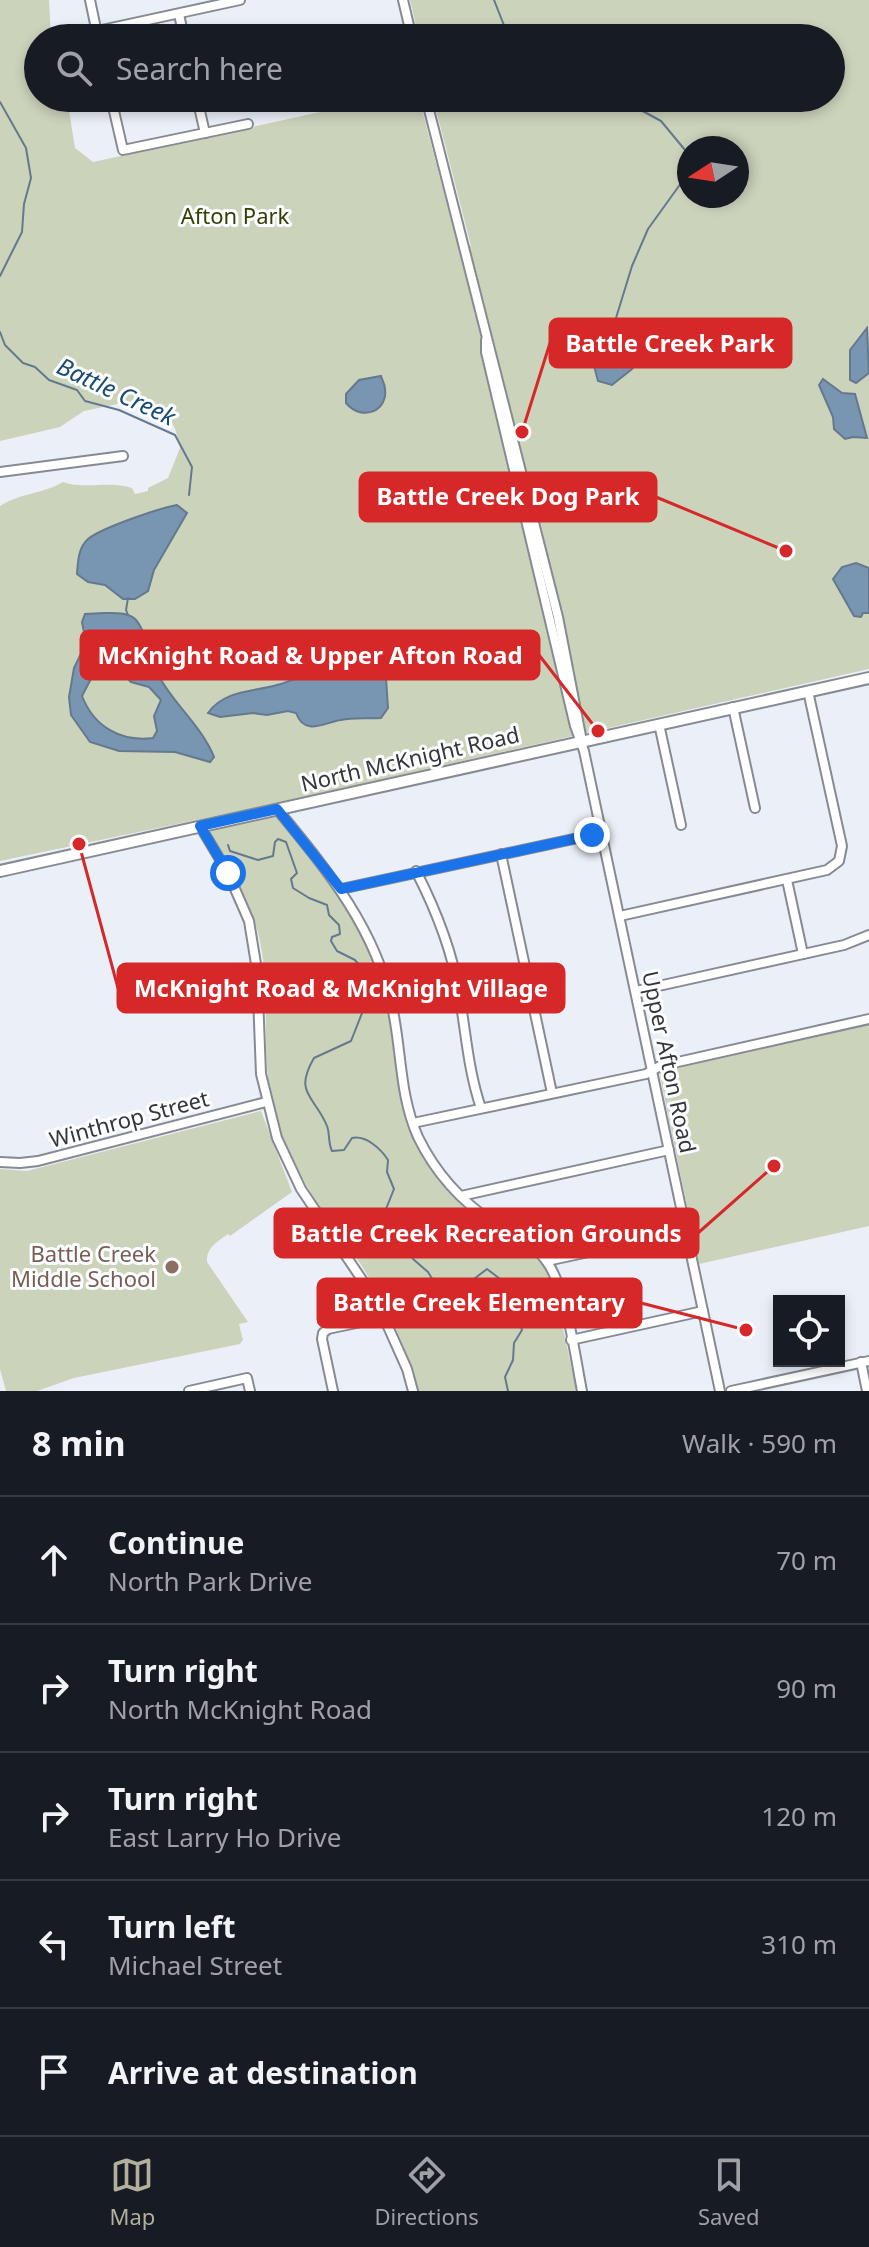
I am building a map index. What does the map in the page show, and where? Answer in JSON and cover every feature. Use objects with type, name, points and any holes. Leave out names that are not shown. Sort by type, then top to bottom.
[{"type":"main road","name":"North McKnight Road","points":[[59,856],[869,678]]},
{"type":"main road","points":[[0,865],[59,856]]},
{"type":"main road","points":[[0,871],[59,856]]},
{"type":"street","points":[[90,0],[95,24]]},
{"type":"street","points":[[140,24],[240,0]]},
{"type":"street","points":[[403,0],[407,24]]},
{"type":"street","points":[[179,14],[181,24]]},
{"type":"street","points":[[114,112],[123,150],[248,124]]},
{"type":"street","points":[[200,112],[205,133]]},
{"type":"street","name":"Upper Afton Road","points":[[429,112],[486,340],[504,436],[581,741],[720,1391]]},
{"type":"street","points":[[0,472],[123,456]]},
{"type":"street","points":[[620,916],[827,870],[839,861],[842,846],[808,691]]},
{"type":"street","points":[[733,707],[755,808]]},
{"type":"street","points":[[659,724],[681,825]]},
{"type":"street","points":[[277,809],[341,889],[369,938],[387,987],[396,1029],[400,1078],[413,1123],[429,1157],[461,1196],[489,1219],[533,1247],[547,1261],[556,1278],[582,1391]]},
{"type":"street","points":[[200,826],[228,873],[249,921],[257,970],[258,1047],[266,1102],[277,1138],[301,1189],[359,1273],[385,1317],[413,1391]]},
{"type":"street","points":[[341,889],[601,833]]},
{"type":"street","points":[[501,854],[552,1093]]},
{"type":"street","points":[[416,871],[450,951],[470,1070],[481,1108]]},
{"type":"street","points":[[787,880],[803,954]]},
{"type":"street","points":[[636,991],[844,945],[869,935]]},
{"type":"street","points":[[413,1123],[643,1075],[660,1066],[869,1019]]},
{"type":"street","name":"Winthrop Street","points":[[0,1162],[38,1161],[266,1102]]},
{"type":"street","points":[[461,1196],[669,1150]]},
{"type":"street","points":[[547,1261],[686,1231]]},
{"type":"street","points":[[571,1340],[703,1311]]},
{"type":"street","points":[[333,1391],[323,1333],[328,1329],[385,1317]]},
{"type":"street","points":[[731,1391],[865,1361],[867,1391]]},
{"type":"street","points":[[189,1391],[247,1378],[250,1391]]},
{"type":"street","points":[[790,1378],[793,1391]]},
{"type":"green space","name":"Afton Park","points":[[0,0],[49,0],[50,24],[24,24],[24,112],[69,112],[75,148],[93,162],[320,112],[423,112],[459,250],[471,246],[437,112],[845,112],[845,24],[416,24],[410,0],[869,0],[869,669],[273,804],[0,861],[0,506],[63,482],[124,486],[132,488],[135,494],[148,491],[148,488],[168,478],[180,448],[172,422],[149,406],[127,402],[84,411],[60,427],[0,441]]},
{"type":"green space","points":[[275,815],[296,836],[328,879],[352,916],[371,955],[390,1019],[404,1108],[425,1156],[457,1199],[524,1247],[552,1280],[577,1391],[417,1391],[401,1341],[378,1293],[302,1176],[283,1138],[269,1089],[265,983],[258,933],[243,895],[209,835],[212,829]]},
{"type":"green space","points":[[869,1024],[869,1226],[699,1264],[659,1071]]},
{"type":"green space","name":"Battle Creek Middle School","points":[[261,1111],[292,1192],[220,1240],[210,1249],[207,1257],[207,1262],[248,1322],[239,1324],[243,1340],[240,1344],[74,1378],[37,1391],[6,1391],[0,1369],[0,1169],[27,1171]]},
{"type":"water","points":[[867,328],[869,373],[856,383],[850,380],[850,350]]},
{"type":"water","points":[[597,329],[612,331],[638,347],[641,357],[612,385],[598,381],[587,339]]},
{"type":"water","points":[[381,376],[385,397],[378,408],[366,413],[359,412],[346,403],[346,394],[359,380]]},
{"type":"water","points":[[823,379],[842,393],[855,394],[867,438],[845,439],[834,429],[833,417],[819,385]]},
{"type":"water","points":[[177,505],[187,513],[154,570],[148,591],[135,599],[123,599],[105,585],[88,582],[77,574],[80,551],[88,539],[131,519]]},
{"type":"water","points":[[856,563],[869,568],[869,613],[863,613],[861,617],[854,616],[833,579],[842,567]]},
{"type":"water","points":[[85,614],[122,614],[136,620],[157,673],[208,745],[214,757],[210,762],[175,752],[119,751],[90,742],[71,715],[69,697],[74,668],[86,643],[82,622]],"holes":[[[106,641],[116,651],[119,670],[131,682],[149,687],[161,700],[154,716],[157,731],[153,738],[130,737],[110,730],[94,716],[82,696],[94,673],[90,656],[94,648]]]},
{"type":"water","points":[[390,645],[392,657],[386,678],[388,708],[381,718],[346,719],[310,726],[300,720],[296,713],[288,711],[220,717],[208,713],[231,696],[277,685],[360,651]]},
{"type":"waterway","points":[[494,0],[503,24]]},
{"type":"waterway","name":"Battle Creek","points":[[0,102],[26,148],[31,178],[24,204],[22,232],[0,276]]},
{"type":"waterway","points":[[644,112],[661,121],[677,140]]},
{"type":"waterway","points":[[612,331],[632,266],[648,229],[677,189]]},
{"type":"waterway","name":"Battle Creek","points":[[0,332],[5,345],[23,363],[35,367],[49,380],[77,390],[85,401],[119,410],[175,435],[192,467],[189,495]]},
{"type":"waterway","name":"Battle Creek","points":[[128,598],[128,615]]},
{"type":"waterway","name":"Battle Creek","points":[[228,845],[230,851],[258,860],[273,856],[278,839],[286,842],[297,873],[291,879],[293,888],[327,905],[329,915],[339,925],[340,934],[332,937],[331,941],[337,951],[360,966],[366,1003],[351,1041],[314,1058],[305,1080],[308,1094],[327,1126],[332,1151],[344,1150],[352,1138],[357,1138],[373,1144],[388,1160],[387,1172],[394,1189],[386,1209],[390,1232],[428,1272],[442,1295],[449,1298],[487,1269],[508,1285],[522,1330],[514,1343],[513,1360],[505,1377],[508,1391]]},
{"type":"place","name":"Battle Creek Park","points":[[522,432]]},
{"type":"place","name":"Battle Creek Dog Park","points":[[786,551]]},
{"type":"place","name":"McKnight Road & Upper Afton Road","points":[[598,731]]},
{"type":"place","name":"McKnight Road & McKnight Village","points":[[79,844]]},
{"type":"place","name":"Battle Creek Recreation Grounds","points":[[774,1166]]},
{"type":"place","name":"Battle Creek Middle School","points":[[172,1267]]},
{"type":"place","name":"Battle Creek Elementary","points":[[746,1330]]},
{"type":"route","points":[[228,873],[200,826],[277,809],[341,889],[592,835]]}]
